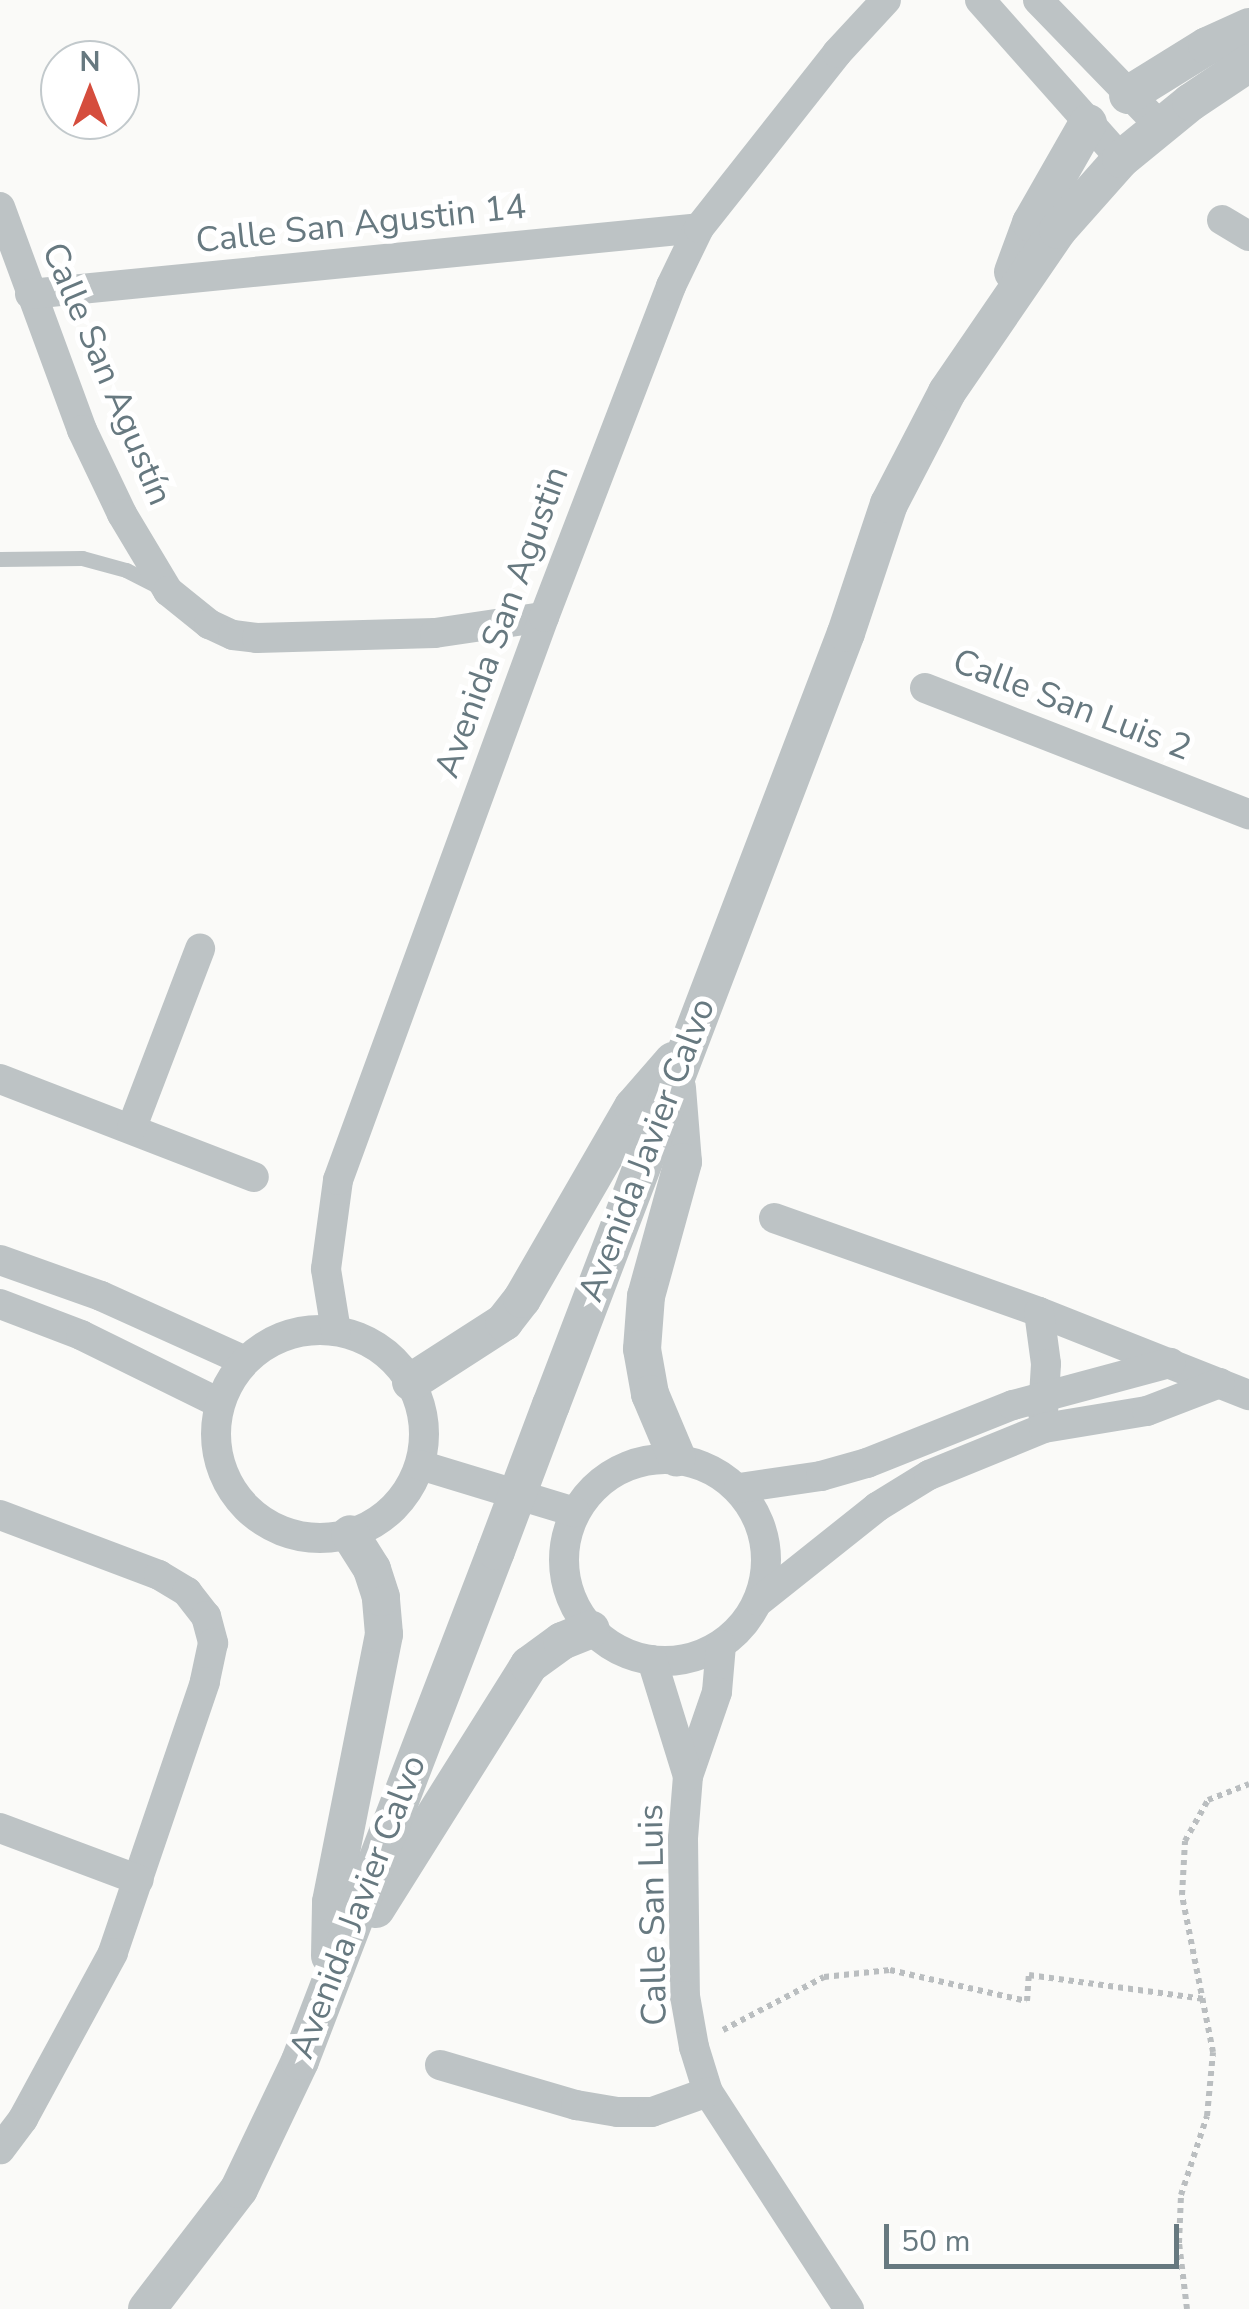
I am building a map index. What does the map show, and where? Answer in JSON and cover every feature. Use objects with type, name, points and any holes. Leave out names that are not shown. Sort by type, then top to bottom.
[{"type":"street","name":"Avenida San Agustin","points":[[336,1331],[326,1269],[338,1180],[544,616],[671,286],[699,228],[837,53],[886,0]]},
{"type":"street","points":[[980,0],[1122,159]]},
{"type":"street","points":[[1038,0],[1160,126]]},
{"type":"street","points":[[1128,95],[1207,46],[1249,27]]},
{"type":"street","name":"Avenida Javier Calvo","points":[[148,2309],[239,2189],[300,2062],[846,633],[889,504],[947,392],[1058,230],[1122,159],[1160,126],[1249,63]]},
{"type":"street","points":[[1000,310],[1031,223],[1088,123]]},
{"type":"street","name":"Calle San Agustín","points":[[0,207],[82,430],[122,514],[168,591],[210,624],[233,636],[256,638],[435,634],[544,616]]},
{"type":"street","points":[[1222,220],[1249,236]]},
{"type":"street","name":"Calle San Agustin 14","points":[[30,294],[699,228]]},
{"type":"street","name":"Calle San Luis 2","points":[[924,688],[1249,814]]},
{"type":"street","points":[[132,1127],[200,949]]},
{"type":"street","points":[[411,1382],[504,1322],[522,1299],[633,1107],[682,1061]]},
{"type":"street","points":[[678,1458],[650,1394],[642,1349],[646,1296],[683,1162],[682,1061]]},
{"type":"street","points":[[0,1079],[254,1177]]},
{"type":"street","points":[[774,1218],[1039,1312],[1249,1395]]},
{"type":"street","points":[[0,1260],[101,1296],[245,1361]]},
{"type":"street","points":[[0,1304],[80,1335],[219,1403]]},
{"type":"street","points":[[1039,1312],[1046,1364],[1044,1428]]},
{"type":"street","points":[[304,1331],[336,1331],[380,1348],[411,1382],[422,1408],[425,1437],[420,1465],[405,1496],[380,1519],[350,1534],[304,1537],[262,1521],[230,1489],[216,1446],[219,1403],[245,1361],[273,1341],[304,1331]]},
{"type":"street","points":[[739,1488],[821,1476],[867,1463],[944,1430],[1042,1397],[1170,1363]]},
{"type":"street","points":[[758,1602],[767,1572],[766,1542],[757,1512],[739,1488],[711,1468],[678,1458],[637,1462],[600,1480],[575,1512],[564,1541],[564,1573],[573,1603],[591,1630],[619,1650],[652,1660],[676,1661],[721,1644],[736,1633],[758,1602],[877,1507],[929,1474],[1044,1428],[1147,1411],[1220,1383]]},
{"type":"street","points":[[420,1465],[575,1512]]},
{"type":"street","points":[[0,1515],[159,1575],[187,1592],[206,1616],[213,1643],[205,1682],[113,1953],[12,2115],[0,2148]]},
{"type":"street","points":[[330,1983],[330,1902],[384,1634],[381,1597],[372,1569],[350,1534]]},
{"type":"street","points":[[330,1983],[529,1666],[562,1641],[591,1630]]},
{"type":"street","name":"Calle San Luis","points":[[721,1644],[717,1692],[688,1776],[683,1933],[694,2047],[708,2092],[849,2309]]},
{"type":"street","name":"Calle San Luis","points":[[652,1660],[688,1776]]},
{"type":"street","points":[[0,1828],[139,1880]]},
{"type":"street","points":[[440,2065],[576,2105],[616,2112],[652,2112],[708,2092]]},
{"type":"lane","points":[[0,559],[82,558],[126,570],[168,591]]},
{"type":"path","points":[[1187,2309],[1179,2243],[1181,2195],[1213,2085],[1204,1999],[1182,1896],[1185,1840],[1208,1800],[1249,1784]]},
{"type":"path","points":[[694,2047],[824,1976],[890,1970],[1027,2001],[1029,1974],[1204,1999]]}]
